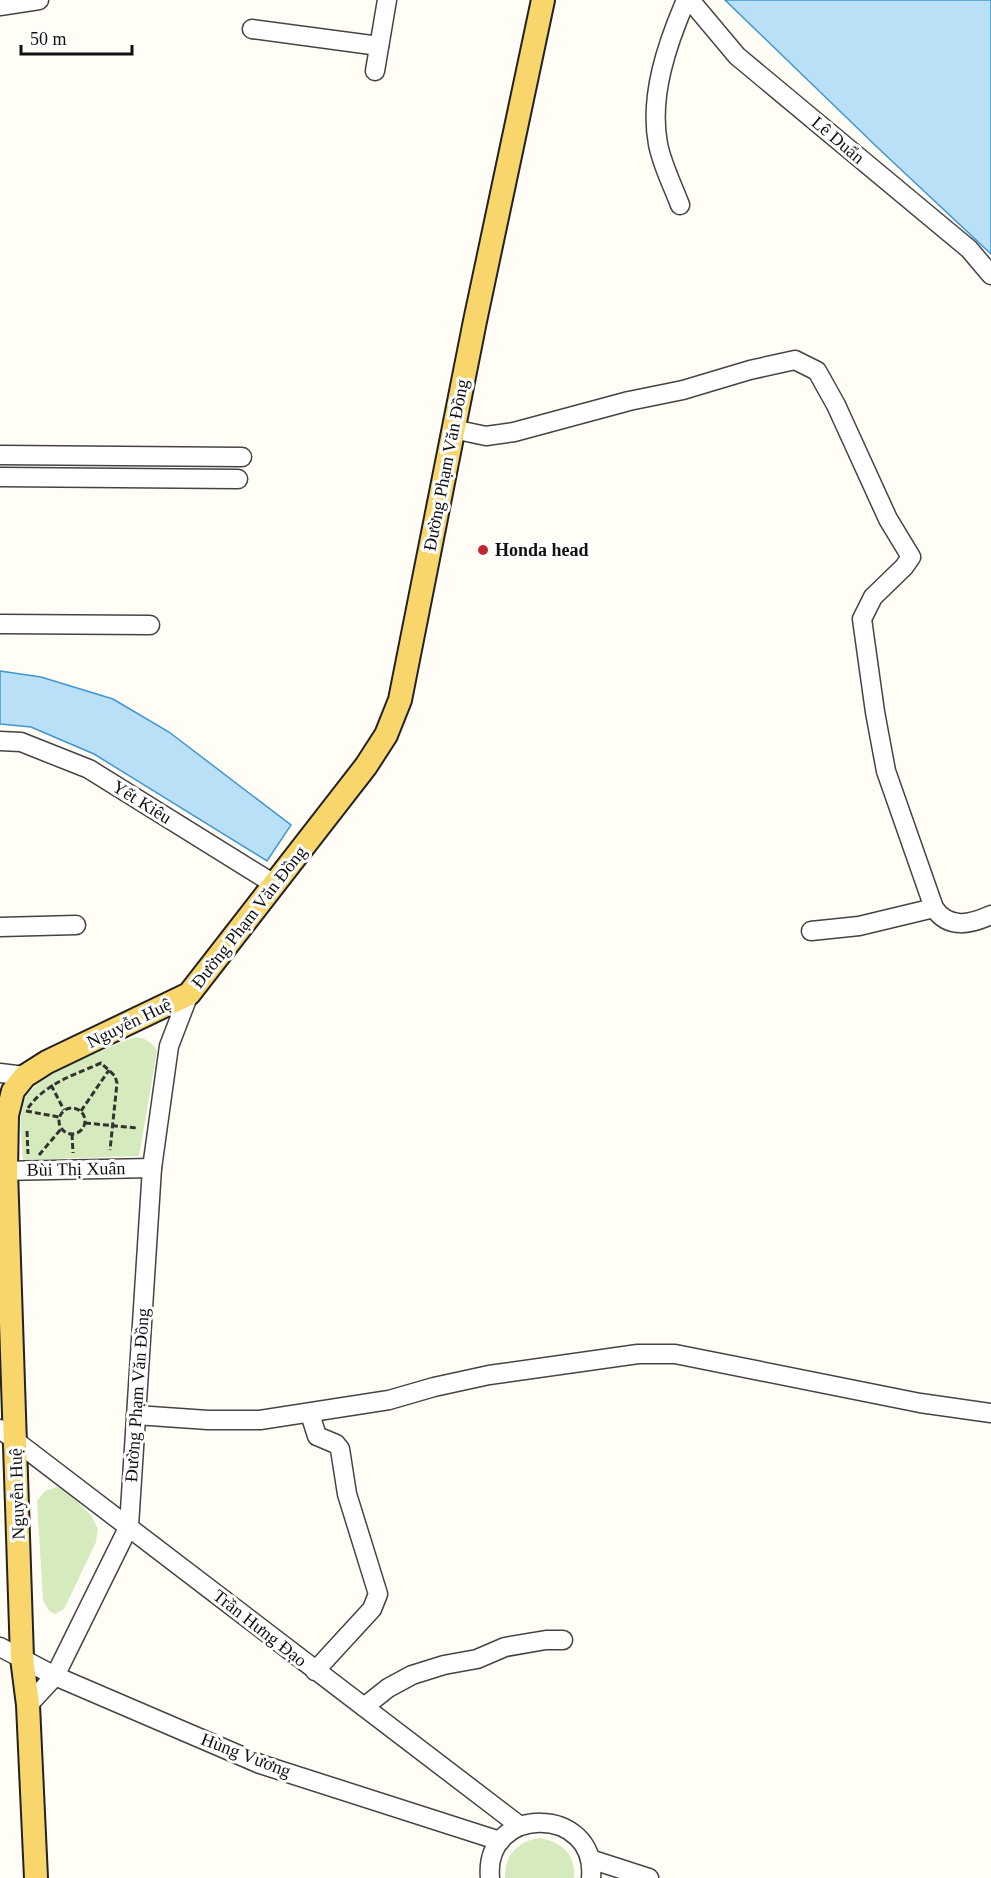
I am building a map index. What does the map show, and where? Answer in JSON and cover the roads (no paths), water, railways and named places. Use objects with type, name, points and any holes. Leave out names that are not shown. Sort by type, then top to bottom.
[{"type":"main road","name":"Đường Phạm Văn Đồng","points":[[189,994],[366,766],[386,735],[396,709],[543,0]]},
{"type":"main road","name":"Nguyễn Huệ","points":[[28,1705],[22,1658],[8,1435],[3,1171],[12,1091],[25,1076],[47,1062],[189,994]]},
{"type":"main road","points":[[28,1705],[36,1878]]},
{"type":"street","points":[[0,6],[39,0]]},
{"type":"street","points":[[375,71],[387,0]]},
{"type":"street","points":[[680,206],[658,144],[656,110],[660,78],[672,32],[688,0]]},
{"type":"street","name":"Lê Duẩn","points":[[688,0],[737,56],[951,233],[969,249],[991,275]]},
{"type":"street","points":[[252,28],[379,46]]},
{"type":"street","points":[[453,429],[486,436],[514,432],[795,360],[817,371],[836,405],[888,519],[911,557],[904,567],[873,597],[862,619],[886,771],[934,908],[939,915],[948,920],[972,924],[991,915]]},
{"type":"street","points":[[0,454],[242,457]]},
{"type":"street","points":[[0,477],[238,479]]},
{"type":"street","points":[[0,624],[150,625]]},
{"type":"street","name":"Yết Kiêu","points":[[0,741],[21,742],[89,769],[274,884]]},
{"type":"street","points":[[811,931],[848,928],[934,908]]},
{"type":"street","points":[[0,927],[75,925]]},
{"type":"street","name":"Đường Phạm Văn Đồng","points":[[28,1705],[55,1676],[129,1527],[152,1168],[169,1046],[189,994]]},
{"type":"street","points":[[0,1072],[25,1076]]},
{"type":"street","name":"Bùi Thị Xuân","points":[[3,1171],[152,1168]]},
{"type":"street","points":[[136,1415],[208,1420],[260,1420],[310,1414],[389,1400],[434,1387],[489,1376],[638,1354],[675,1354],[920,1403],[991,1413]]},
{"type":"street","points":[[310,1414],[317,1436],[336,1444],[340,1449],[347,1494],[378,1594],[372,1609],[315,1671]]},
{"type":"street","name":"Trần Hưng Đạo","points":[[8,1435],[520,1826]]},
{"type":"street","points":[[364,1707],[388,1688],[412,1675],[444,1665],[477,1659],[505,1647],[546,1640],[563,1640]]},
{"type":"street","name":"Hùng Vương","points":[[0,1647],[55,1676],[260,1764],[500,1841]]},
{"type":"street","points":[[490,1878],[489,1869],[493,1854],[500,1841],[509,1832],[534,1822],[549,1822],[562,1827],[579,1840],[590,1859],[591,1878]]},
{"type":"street","points":[[590,1859],[650,1878]]},
{"type":"water","points":[[725,0],[991,0],[991,254],[877,147]]},
{"type":"water","points":[[0,671],[41,677],[113,699],[169,732],[291,825],[267,861],[94,754],[31,727],[0,724]]},
{"type":"place","name":"Honda head","points":[[483,550]]}]
